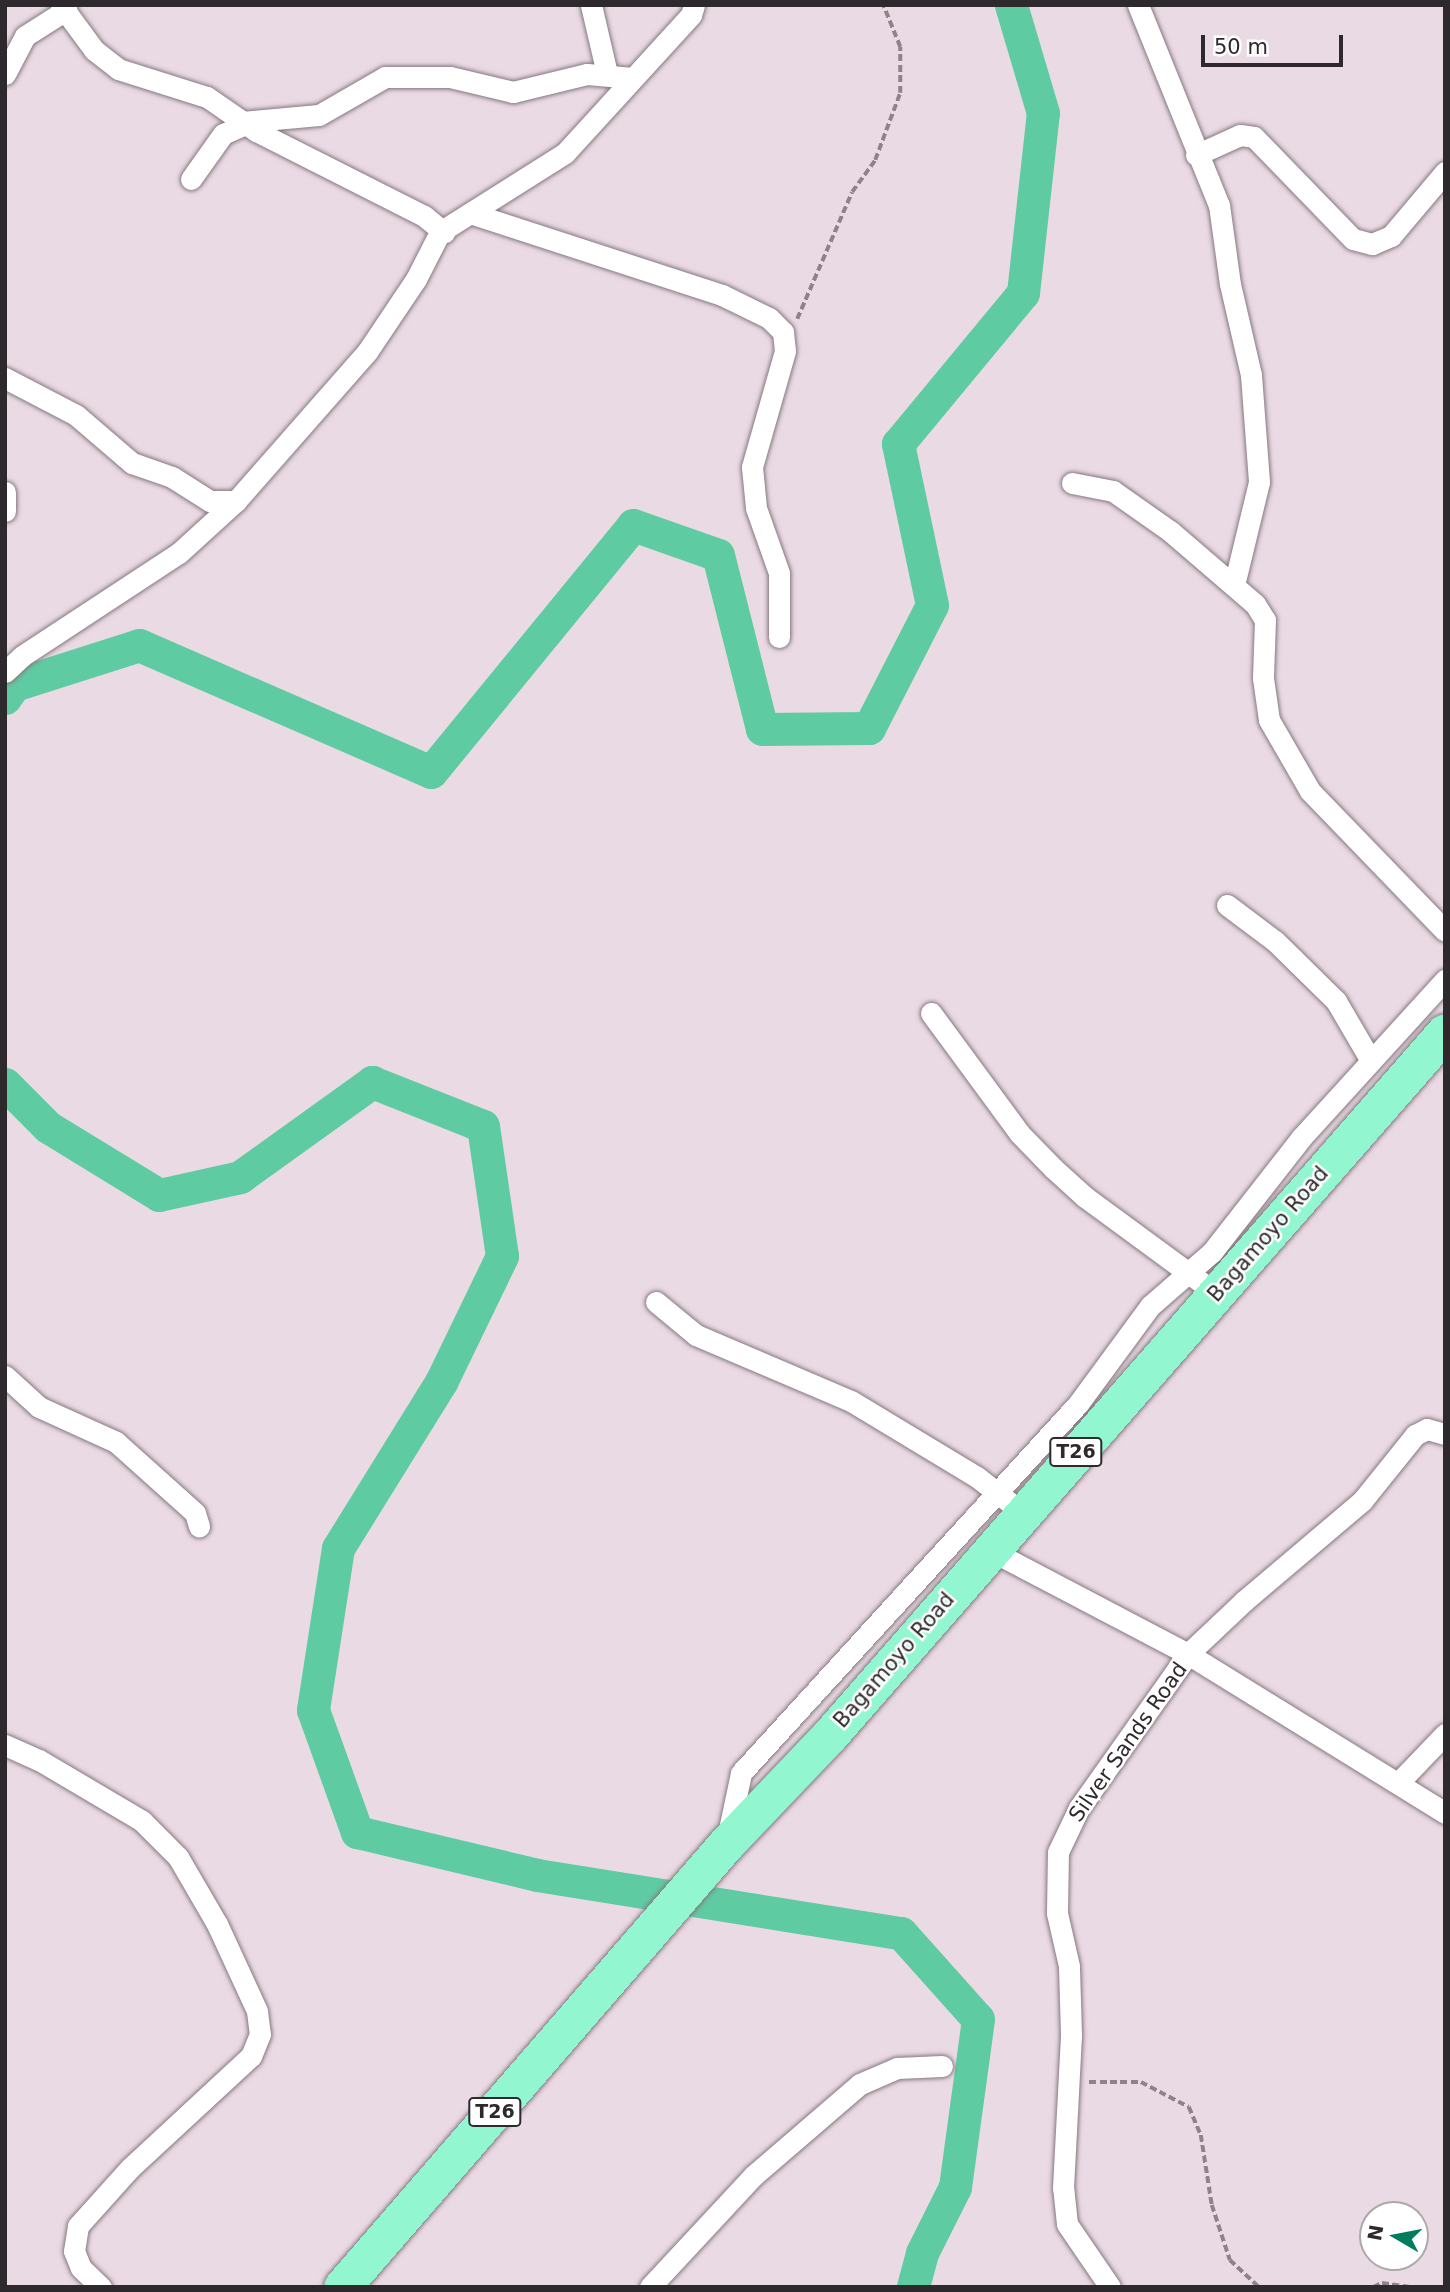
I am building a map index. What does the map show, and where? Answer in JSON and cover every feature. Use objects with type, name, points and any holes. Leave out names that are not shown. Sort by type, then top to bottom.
[{"type":"highway","name":"Bagamoyo Road","points":[[342,2287],[716,1857],[829,1736],[990,1550],[1010,1502],[1203,1284],[1445,1032]]},
{"type":"street","points":[[591,5],[607,74]]},
{"type":"street","points":[[5,672],[178,553],[236,501],[367,352],[444,232],[565,153],[694,5]]},
{"type":"street","points":[[1139,5],[1196,155],[1219,205],[1259,437],[1259,482],[1234,585]]},
{"type":"street","points":[[5,74],[25,36],[64,8],[94,50],[118,69],[207,97],[244,123],[424,216],[444,232]]},
{"type":"street","points":[[191,179],[223,134],[244,123],[319,115],[385,77],[450,77],[525,92],[572,77],[607,74],[633,78]]},
{"type":"street","points":[[1196,155],[1240,135],[1254,137],[1353,239],[1362,243],[1391,236],[1443,176]]},
{"type":"street","points":[[470,213],[722,295],[769,318],[787,340],[752,467],[756,508],[779,573],[779,637]]},
{"type":"street","points":[[5,378],[76,415],[132,463],[172,477],[210,501],[236,501]]},
{"type":"street","points":[[1072,484],[1113,491],[1170,531],[1234,585],[1263,615],[1269,720],[1310,791],[1445,931]]},
{"type":"street","points":[[5,492],[5,511]]},
{"type":"street","points":[[1227,905],[1275,941],[1336,1001],[1371,1061]]},
{"type":"street","points":[[931,1013],[1019,1133],[1053,1168],[1085,1197],[1203,1284],[1301,1138],[1445,980]]},
{"type":"street","points":[[656,1302],[696,1335],[850,1401],[1010,1502],[741,1773],[716,1857]]},
{"type":"street","points":[[5,1376],[39,1407],[116,1442],[195,1513],[200,1526]]},
{"type":"street","name":"Silver Sands Road","points":[[1110,2287],[1067,2224],[1063,2188],[1070,2082],[1069,1966],[1057,1913],[1058,1852],[1079,1808],[1188,1654],[1244,1601],[1362,1501],[1415,1435],[1427,1429],[1445,1434]]},
{"type":"street","points":[[990,1550],[1188,1654],[1400,1781],[1445,1813]]},
{"type":"street","points":[[1400,1781],[1445,1734]]},
{"type":"street","points":[[5,1745],[40,1760],[142,1821],[178,1857],[217,1924],[257,2011],[260,2034],[251,2056],[130,2168],[78,2227],[74,2251],[81,2268],[101,2287]]},
{"type":"street","points":[[650,2287],[753,2176],[860,2084],[897,2068],[942,2066]]},
{"type":"path","points":[[787,340],[852,192],[875,160],[900,93],[900,47],[883,5]]},
{"type":"path","points":[[1070,2082],[1140,2082],[1189,2107],[1201,2135],[1212,2205],[1230,2260],[1259,2287]]},
{"type":"path","points":[[1373,2287],[1382,2283],[1410,2287]]},
{"type":"waterway","points":[[5,698],[14,685],[139,645],[431,772],[633,525],[718,555],[762,729],[869,728],[932,605],[898,444],[1023,293],[1043,113],[1011,5]]},
{"type":"waterway","points":[[5,1084],[48,1127],[159,1195],[240,1177],[372,1082],[483,1126],[502,1256],[441,1382],[338,1548],[313,1710],[357,1832],[537,1875],[901,1933],[978,2019],[955,2187],[922,2253],[913,2287]]}]
